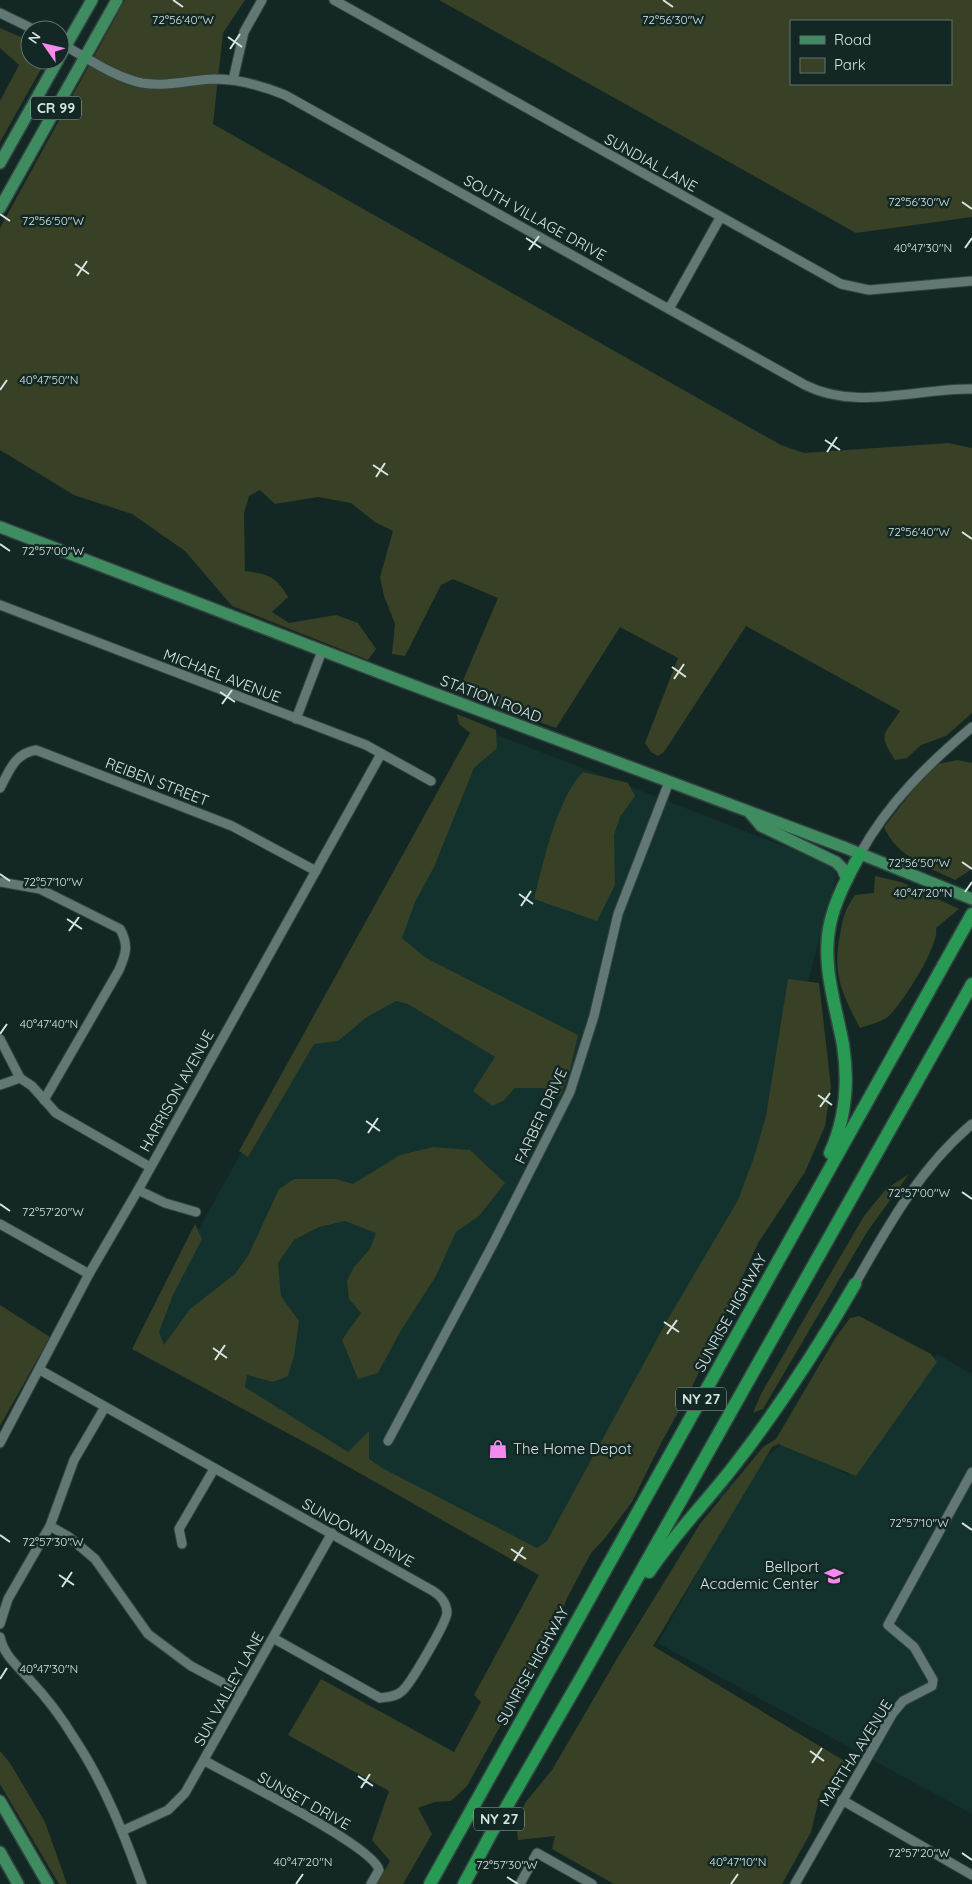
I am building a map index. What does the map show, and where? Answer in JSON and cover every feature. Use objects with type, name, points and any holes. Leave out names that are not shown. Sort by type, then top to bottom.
[{"type":"highway","points":[[800,1222],[811,1190],[836,1141],[845,1105],[845,1057],[832,990],[828,951],[830,925],[847,880],[860,854]]},
{"type":"highway","name":"SUNRISE HIGHWAY","points":[[430,1884],[972,914]]},
{"type":"highway","name":"NY 27","points":[[464,1884],[972,984]]},
{"type":"highway","points":[[582,1676],[663,1553],[736,1465],[792,1389],[855,1284]]},
{"type":"main road","points":[[70,36],[92,0]]},
{"type":"main road","name":"CR 99","points":[[0,208],[117,0]]},
{"type":"main road","name":"CR 99","points":[[0,163],[52,70]]},
{"type":"main road","name":"STATION ROAD","points":[[0,527],[860,854],[972,899]]},
{"type":"main road","points":[[748,812],[761,826],[836,862],[842,868],[847,880]]},
{"type":"main road","points":[[0,1801],[48,1884]]},
{"type":"main road","points":[[0,1852],[18,1884]]},
{"type":"street","points":[[233,80],[244,32],[262,0]]},
{"type":"street","name":"SUNDIAL LANE","points":[[334,0],[720,218],[850,287],[874,290],[972,281]]},
{"type":"street","points":[[0,13],[20,23]]},
{"type":"street","name":"SOUTH VILLAGE DRIVE","points":[[70,52],[142,83],[158,84],[214,79],[233,80],[275,91],[303,104],[805,385],[826,394],[848,398],[972,389]]},
{"type":"street","points":[[669,308],[720,218]]},
{"type":"street","name":"MICHAEL AVENUE","points":[[0,605],[366,745],[431,781]]},
{"type":"street","points":[[296,719],[322,651]]},
{"type":"street","points":[[860,854],[881,820],[907,787],[928,764],[972,727]]},
{"type":"street","name":"REIBEN STREET","points":[[0,788],[16,760],[24,752],[36,750],[232,826],[316,871]]},
{"type":"street","name":"HARRISON AVENUE","points":[[0,1443],[89,1274],[138,1190],[381,754]]},
{"type":"street","name":"FARBER DRIVE","points":[[388,1441],[570,1092],[593,1017],[618,914],[669,782]]},
{"type":"street","points":[[0,882],[40,889],[120,929],[126,940],[127,950],[118,970],[44,1100]]},
{"type":"street","points":[[0,1039],[20,1078],[56,1113],[150,1168]]},
{"type":"street","points":[[0,1085],[20,1078]]},
{"type":"street","points":[[855,1284],[898,1210],[933,1162],[972,1124]]},
{"type":"street","points":[[138,1190],[165,1203],[196,1212]]},
{"type":"street","points":[[0,1224],[89,1274]]},
{"type":"street","name":"SUNDOWN DRIVE","points":[[40,1370],[214,1469],[332,1533],[442,1598],[446,1606],[446,1617],[414,1676],[400,1693],[380,1698],[273,1638]]},
{"type":"street","points":[[0,1624],[8,1599],[50,1526],[66,1477],[105,1407]]},
{"type":"street","points":[[182,1544],[180,1529],[214,1469]]},
{"type":"street","name":"MARTHA AVENUE","points":[[795,1884],[893,1714],[903,1702],[932,1686],[934,1680],[914,1647],[888,1625],[972,1472]]},
{"type":"street","points":[[50,1526],[69,1537],[95,1559],[129,1610],[155,1639],[191,1666],[242,1693]]},
{"type":"street","name":"SUN VALLEY LANE","points":[[122,1831],[168,1810],[185,1793],[205,1761],[332,1533]]},
{"type":"street","points":[[0,1637],[2,1646],[11,1661],[31,1680],[74,1738],[122,1831],[142,1884]]},
{"type":"street","name":"SUNSET DRIVE","points":[[205,1761],[374,1859],[379,1873],[371,1884]]},
{"type":"street","points":[[842,1800],[972,1874]]},
{"type":"street","points":[[520,1884],[537,1854],[592,1884]]},
{"type":"shaded area","points":[[479,728],[822,861],[835,869],[836,878],[747,1205],[544,1558],[135,1343]]},
{"type":"shaded area","name":"Bellport Academic Center","points":[[937,1354],[972,1374],[972,1814],[658,1643],[734,1508],[714,1496],[788,1440],[848,1475]]},
{"type":"green space","points":[[125,0],[245,0],[223,33],[213,124],[781,445],[804,453],[948,443],[972,448],[972,713],[946,736],[921,745],[907,758],[895,760],[884,739],[887,730],[900,711],[746,626],[664,752],[658,756],[651,752],[645,743],[678,658],[620,627],[556,728],[458,692],[498,598],[453,579],[441,585],[405,656],[392,654],[395,624],[384,596],[380,577],[393,531],[375,522],[351,503],[318,497],[275,504],[260,490],[249,496],[244,513],[245,571],[265,575],[279,584],[288,597],[272,612],[289,623],[336,615],[358,623],[376,649],[368,660],[232,606],[185,551],[132,514],[74,495],[0,450],[0,228]]},
{"type":"green space","points":[[439,0],[972,0],[972,217],[856,233]]},
{"type":"green space","points":[[0,28],[20,37],[20,70],[40,70],[0,142],[0,101],[19,65],[0,48]]},
{"type":"green space","points":[[457,714],[496,730],[497,748],[474,768],[434,867],[415,902],[402,938],[426,958],[578,1035],[570,1070],[560,1096],[543,1088],[515,1088],[503,1101],[492,1106],[473,1091],[495,1057],[408,1004],[396,1001],[367,1017],[338,1041],[314,1044],[248,1157],[239,1151],[470,733],[459,724]]},
{"type":"green space","points":[[958,760],[972,763],[972,869],[955,880],[905,854],[884,827],[920,781],[937,764]]},
{"type":"green space","points":[[583,772],[628,783],[635,796],[620,817],[614,835],[615,885],[597,921],[534,899],[558,814],[574,783]]},
{"type":"green space","points":[[875,876],[901,882],[959,909],[936,928],[936,936],[932,947],[919,974],[895,1009],[883,1020],[860,1028],[848,1005],[840,983],[837,961],[838,949],[843,918],[849,905],[855,895],[874,893]]},
{"type":"green space","points":[[788,979],[819,983],[831,1087],[825,1126],[805,1172],[758,1243],[693,1385],[632,1502],[605,1538],[591,1553],[567,1598],[557,1624],[467,1786],[451,1801],[435,1802],[418,1808],[432,1834],[403,1884],[377,1884],[390,1861],[372,1840],[389,1791],[288,1735],[321,1679],[454,1752],[481,1702],[474,1695],[539,1575],[317,1449],[132,1349],[195,1224],[202,1239],[173,1295],[159,1332],[164,1345],[190,1309],[235,1274],[248,1256],[279,1189],[294,1179],[336,1179],[353,1184],[400,1155],[433,1147],[470,1150],[505,1183],[479,1216],[456,1232],[436,1276],[400,1332],[378,1373],[358,1379],[342,1340],[361,1313],[349,1299],[347,1281],[354,1267],[370,1249],[376,1233],[345,1221],[319,1227],[294,1240],[278,1263],[281,1296],[299,1321],[294,1356],[288,1376],[273,1382],[247,1375],[245,1387],[348,1452],[369,1431],[369,1459],[384,1469],[537,1548],[547,1541],[668,1319],[738,1200],[754,1157],[766,1116]]},
{"type":"green space","points":[[909,1174],[867,1232],[763,1409],[753,1413],[761,1394],[864,1216],[886,1189]]},
{"type":"green space","points":[[0,1305],[50,1337],[0,1426]]},
{"type":"green space","points":[[859,1316],[931,1354],[937,1362],[856,1476],[778,1444],[772,1447],[653,1646],[848,1763],[833,1784],[821,1791],[811,1832],[782,1884],[614,1884],[552,1849],[555,1836],[518,1840],[516,1825],[525,1803],[552,1770],[618,1657],[700,1524],[763,1447],[776,1439],[836,1337],[850,1318]]},
{"type":"green space","points":[[0,1751],[10,1763],[45,1822],[67,1884],[59,1884],[0,1784]]},
{"type":"place","name":"The Home Depot","points":[[498,1449]]},
{"type":"place","name":"Bellport Academic Center","points":[[834,1576]]}]
